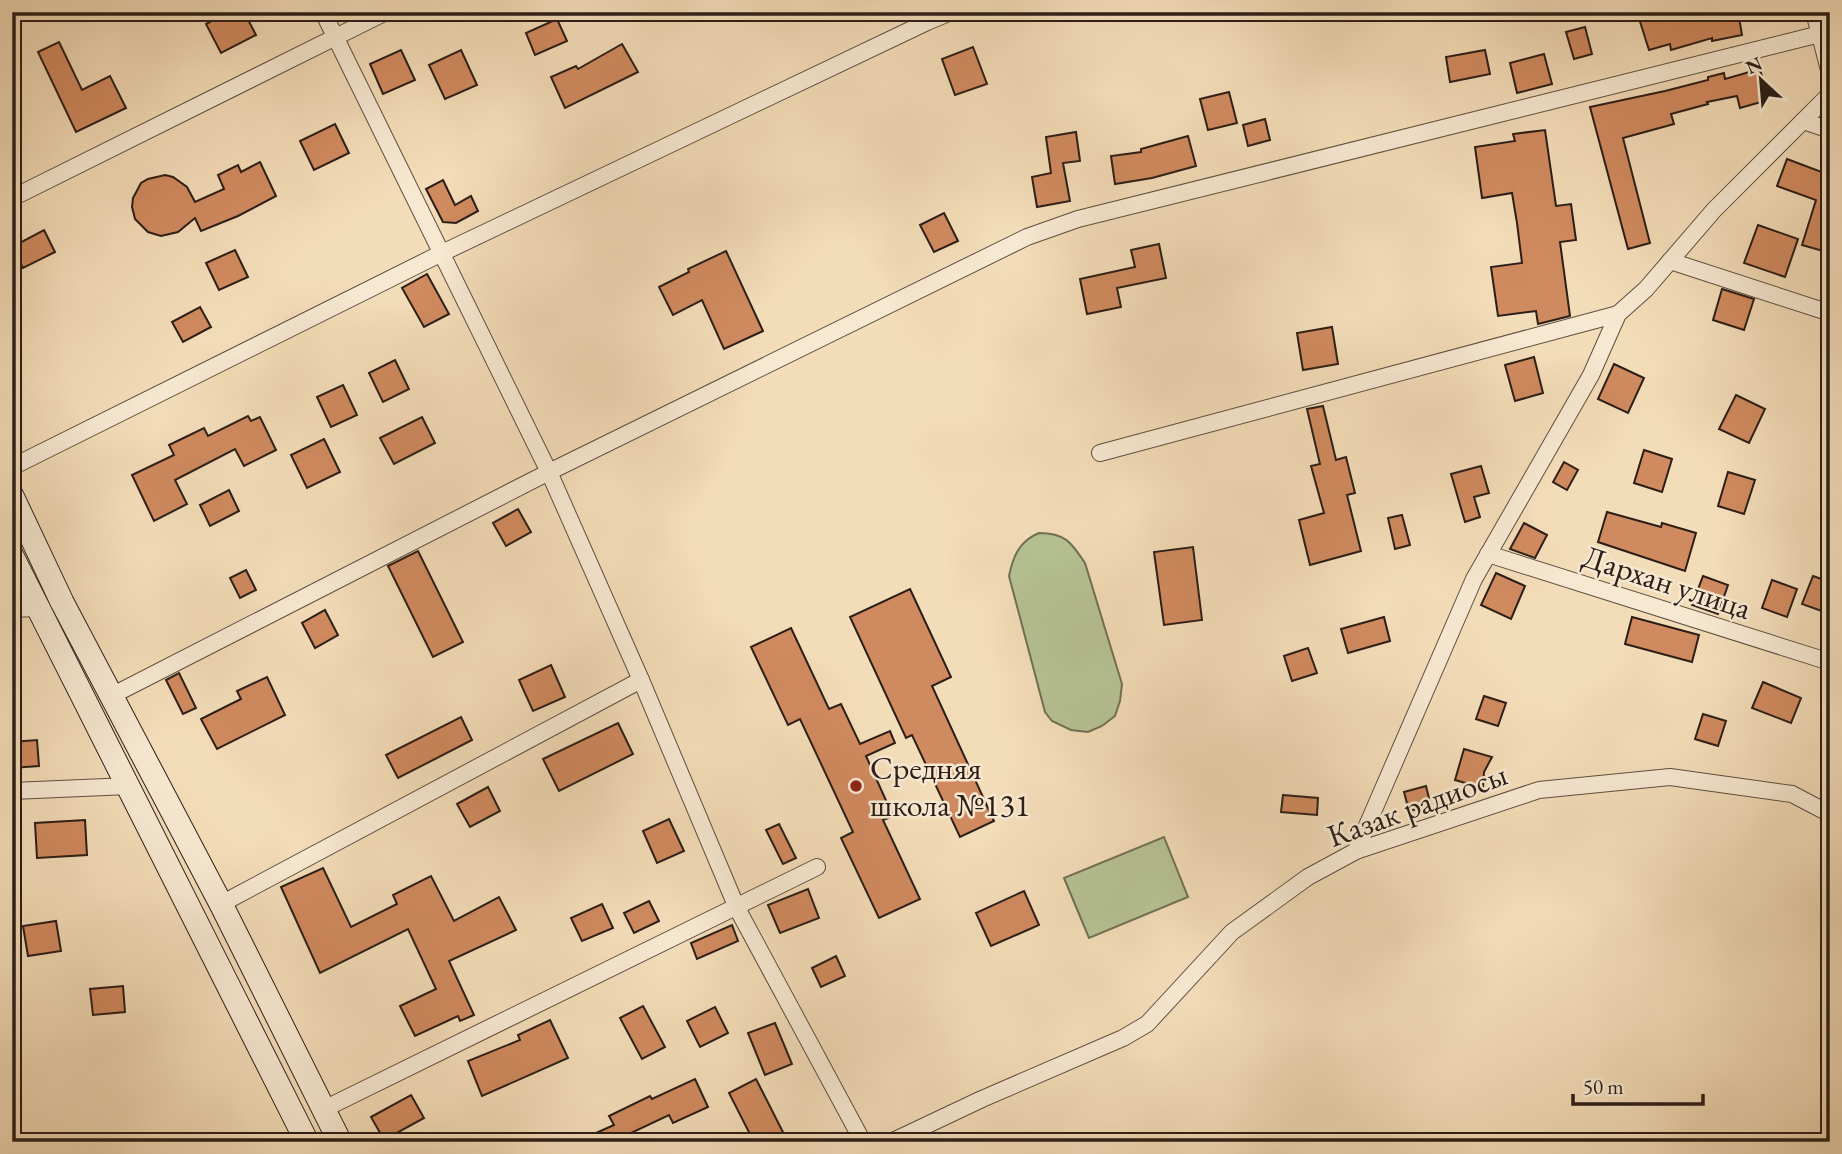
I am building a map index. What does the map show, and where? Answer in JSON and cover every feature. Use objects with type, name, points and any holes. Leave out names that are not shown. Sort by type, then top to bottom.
[{"type":"main road","points":[[12,496],[62,601],[221,904],[340,1142]]},
{"type":"main road","points":[[12,556],[307,1142]]},
{"type":"main road","points":[[153,836],[177,823]]},
{"type":"street","points":[[323,12],[549,472],[641,680],[737,908],[863,1142]]},
{"type":"street","points":[[12,198],[386,12]]},
{"type":"street","points":[[12,467],[440,254],[951,12]]},
{"type":"street","points":[[1814,12],[1830,74]]},
{"type":"street","points":[[111,696],[549,472],[1006,247],[1078,219],[1820,34]]},
{"type":"street","points":[[1356,851],[1474,579],[1591,374],[1618,314],[1646,289],[1714,210],[1830,94]]},
{"type":"street","points":[[1803,121],[1830,130]]},
{"type":"street","points":[[1670,261],[1830,313]]},
{"type":"street","points":[[1100,453],[1618,314]]},
{"type":"street","name":"Дархан улица","points":[[1488,554],[1830,662]]},
{"type":"street","points":[[12,609],[39,608]]},
{"type":"street","points":[[221,904],[641,680]]},
{"type":"street","name":"Казак радиосы","points":[[891,1142],[1123,1038],[1147,1024],[1232,932],[1308,877],[1356,851],[1539,790],[1670,777],[1792,794],[1830,814]]},
{"type":"street","points":[[12,792],[129,786]]},
{"type":"street","points":[[324,1109],[817,867]]},
{"type":"green space","points":[[1039,533],[1066,540],[1085,563],[1122,684],[1115,716],[1088,732],[1071,730],[1052,721],[1045,712],[1009,576],[1018,550],[1026,540]]},
{"type":"green space","points":[[1164,837],[1188,897],[1089,938],[1064,878]]},
{"type":"building","points":[[228,12],[244,12],[256,35],[221,53],[206,24]]},
{"type":"building","points":[[1637,12],[1681,12],[1683,17],[1707,12],[1738,12],[1742,35],[1712,41],[1712,38],[1671,50],[1670,44],[1649,50]]},
{"type":"building","points":[[557,19],[567,41],[535,55],[526,33]]},
{"type":"building","points":[[1585,27],[1592,54],[1574,59],[1566,32]]},
{"type":"building","points":[[59,42],[82,90],[110,76],[126,108],[76,132],[38,52]]},
{"type":"building","points":[[622,44],[638,72],[565,108],[551,77],[576,66],[578,69]]},
{"type":"building","points":[[973,47],[987,84],[955,95],[942,59]]},
{"type":"building","points":[[401,50],[415,80],[383,94],[370,64]]},
{"type":"building","points":[[461,50],[477,85],[445,99],[429,65]]},
{"type":"building","points":[[1485,50],[1490,74],[1450,82],[1446,57]]},
{"type":"building","points":[[1544,54],[1552,84],[1517,93],[1510,63]]},
{"type":"building","points":[[1760,69],[1768,100],[1740,108],[1737,96],[1707,102],[1708,104],[1671,114],[1674,124],[1623,138],[1650,243],[1628,249],[1590,107],[1665,91],[1724,73],[1725,79]]},
{"type":"building","points":[[1229,92],[1237,123],[1208,130],[1200,99]]},
{"type":"building","points":[[1265,119],[1270,140],[1248,146],[1243,125]]},
{"type":"building","points":[[335,124],[349,153],[314,170],[300,141]]},
{"type":"building","points":[[1545,130],[1556,206],[1571,204],[1576,240],[1560,242],[1570,316],[1538,324],[1536,311],[1498,316],[1491,267],[1522,263],[1517,223],[1512,193],[1482,198],[1475,147],[1515,141],[1513,134]]},
{"type":"building","points":[[1076,132],[1080,161],[1063,163],[1070,201],[1037,207],[1032,177],[1051,173],[1046,137]]},
{"type":"building","points":[[1188,136],[1196,166],[1152,178],[1115,184],[1111,156],[1141,152],[1141,149]]},
{"type":"building","points":[[1787,159],[1824,173],[1826,165],[1830,165],[1830,253],[1802,245],[1816,200],[1777,186]]},
{"type":"building","points":[[260,162],[276,196],[238,216],[201,231],[195,218],[178,232],[161,236],[148,232],[135,219],[133,198],[141,183],[148,179],[165,175],[173,177],[187,187],[195,202],[224,189],[218,175],[238,165],[241,172]]},
{"type":"building","points":[[443,180],[455,205],[471,196],[478,211],[456,223],[443,222],[426,189]]},
{"type":"building","points":[[944,213],[958,241],[934,252],[920,225]]},
{"type":"building","points":[[1758,225],[1798,239],[1785,277],[1744,263]]},
{"type":"building","points":[[44,230],[55,252],[23,268],[12,247]]},
{"type":"building","points":[[1159,244],[1166,278],[1117,288],[1121,307],[1087,314],[1080,279],[1135,267],[1131,250]]},
{"type":"building","points":[[235,250],[248,277],[219,290],[206,263]]},
{"type":"building","points":[[726,251],[763,331],[724,349],[702,300],[673,315],[659,287],[689,272],[688,269]]},
{"type":"building","points":[[427,274],[449,314],[424,327],[402,288]]},
{"type":"building","points":[[1722,289],[1754,299],[1744,330],[1713,320]]},
{"type":"building","points":[[200,307],[211,327],[183,342],[172,322]]},
{"type":"building","points":[[1332,327],[1338,364],[1303,370],[1297,333]]},
{"type":"building","points":[[1534,357],[1543,393],[1515,401],[1505,365]]},
{"type":"building","points":[[395,360],[409,389],[383,402],[369,373]]},
{"type":"building","points":[[1614,364],[1644,378],[1628,413],[1598,399]]},
{"type":"building","points":[[343,385],[357,415],[331,427],[317,397]]},
{"type":"building","points":[[1736,395],[1765,409],[1749,443],[1719,429]]},
{"type":"building","points":[[1323,406],[1336,460],[1346,457],[1355,493],[1347,495],[1361,551],[1310,565],[1299,520],[1324,513],[1311,466],[1320,464],[1307,409]]},
{"type":"building","points":[[248,416],[251,421],[260,417],[276,450],[244,466],[235,449],[175,480],[187,504],[154,521],[132,475],[174,455],[169,445],[204,428],[208,436]]},
{"type":"building","points":[[422,417],[435,443],[394,464],[380,438]]},
{"type":"building","points":[[324,439],[340,472],[307,488],[291,455]]},
{"type":"building","points":[[1644,450],[1672,459],[1662,492],[1634,483]]},
{"type":"building","points":[[1564,462],[1578,470],[1567,490],[1553,482]]},
{"type":"building","points":[[1481,466],[1489,493],[1474,497],[1480,517],[1465,522],[1451,474]]},
{"type":"building","points":[[1728,472],[1755,480],[1744,514],[1718,506]]},
{"type":"building","points":[[229,490],[239,511],[210,526],[200,505]]},
{"type":"building","points":[[518,509],[531,532],[506,546],[493,523]]},
{"type":"building","points":[[1607,512],[1661,527],[1662,523],[1696,533],[1685,571],[1598,542]]},
{"type":"building","points":[[1402,515],[1410,545],[1395,549],[1388,518]]},
{"type":"building","points":[[1524,523],[1547,535],[1535,558],[1510,549]]},
{"type":"building","points":[[1193,547],[1202,620],[1164,625],[1154,552]]},
{"type":"building","points":[[418,551],[463,642],[433,657],[388,566]]},
{"type":"building","points":[[246,570],[256,590],[240,598],[230,578]]},
{"type":"building","points":[[1496,573],[1525,586],[1511,619],[1481,605]]},
{"type":"building","points":[[1703,576],[1728,585],[1718,614],[1692,605]]},
{"type":"building","points":[[1813,576],[1830,582],[1830,614],[1802,604]]},
{"type":"building","points":[[1772,580],[1797,589],[1787,617],[1762,608]]},
{"type":"building","name":"Средняя школа №131","points":[[910,589],[951,677],[932,686],[994,821],[960,837],[912,735],[906,738],[850,617]]},
{"type":"building","points":[[325,610],[338,635],[315,648],[302,623]]},
{"type":"building","points":[[1384,617],[1390,641],[1348,653],[1341,629]]},
{"type":"building","points":[[1632,617],[1699,635],[1692,662],[1625,644]]},
{"type":"building","name":"Средняя школа №131","points":[[791,628],[829,709],[841,704],[860,744],[890,731],[895,743],[866,756],[893,816],[883,820],[920,899],[879,918],[841,838],[853,832],[800,719],[788,725],[751,647]]},
{"type":"building","points":[[1308,648],[1317,673],[1292,681],[1284,656]]},
{"type":"building","points":[[551,665],[565,697],[533,711],[519,680]]},
{"type":"building","points":[[179,673],[196,708],[183,714],[166,680]]},
{"type":"building","points":[[267,677],[285,715],[217,749],[201,719],[241,699],[237,691]]},
{"type":"building","points":[[1763,682],[1801,698],[1791,723],[1752,708]]},
{"type":"building","points":[[1484,696],[1506,703],[1498,726],[1476,719]]},
{"type":"building","points":[[1703,714],[1726,721],[1718,746],[1695,739]]},
{"type":"building","points":[[461,717],[472,740],[398,778],[386,755]]},
{"type":"building","points":[[618,723],[633,754],[559,791],[543,759]]},
{"type":"building","points":[[37,740],[39,766],[12,768],[12,742]]},
{"type":"building","points":[[1464,749],[1492,757],[1484,772],[1483,788],[1455,780]]},
{"type":"building","points":[[1426,786],[1431,806],[1409,811],[1404,792]]},
{"type":"building","points":[[488,787],[500,811],[470,827],[457,804]]},
{"type":"building","points":[[1283,795],[1318,798],[1317,815],[1281,812]]},
{"type":"building","points":[[669,819],[684,851],[657,863],[643,831]]},
{"type":"building","points":[[85,820],[87,855],[37,858],[35,823]]},
{"type":"building","points":[[779,824],[796,858],[783,864],[766,830]]},
{"type":"building","points":[[323,868],[351,927],[397,904],[393,895],[431,876],[454,921],[499,897],[516,930],[449,961],[474,1015],[460,1021],[458,1016],[415,1036],[400,1006],[436,989],[408,929],[320,973],[281,887]]},
{"type":"building","points":[[808,889],[819,918],[780,933],[768,905]]},
{"type":"building","points":[[1024,891],[1039,925],[991,946],[976,913]]},
{"type":"building","points":[[649,901],[659,921],[634,933],[624,913]]},
{"type":"building","points":[[602,904],[613,928],[582,941],[571,918]]},
{"type":"building","points":[[56,921],[61,951],[28,956],[23,926]]},
{"type":"building","points":[[732,925],[738,941],[697,959],[691,943]]},
{"type":"building","points":[[836,956],[845,976],[821,987],[812,968]]},
{"type":"building","points":[[123,986],[125,1012],[93,1015],[90,989]]},
{"type":"building","points":[[643,1006],[665,1047],[642,1059],[620,1018]]},
{"type":"building","points":[[715,1007],[728,1033],[700,1047],[687,1021]]},
{"type":"building","points":[[550,1020],[568,1058],[482,1096],[468,1061],[520,1040],[518,1035]]},
{"type":"building","points":[[775,1023],[792,1064],[765,1075],[748,1033]]},
{"type":"building","points":[[695,1079],[708,1107],[673,1123],[669,1115],[612,1142],[576,1142],[614,1125],[609,1116],[650,1096],[652,1099]]},
{"type":"building","points":[[756,1079],[788,1142],[754,1142],[729,1093]]},
{"type":"building","points":[[411,1095],[424,1118],[384,1140],[371,1117]]},
{"type":"place","name":"Средняя школа №131","points":[[856,786]]}]
